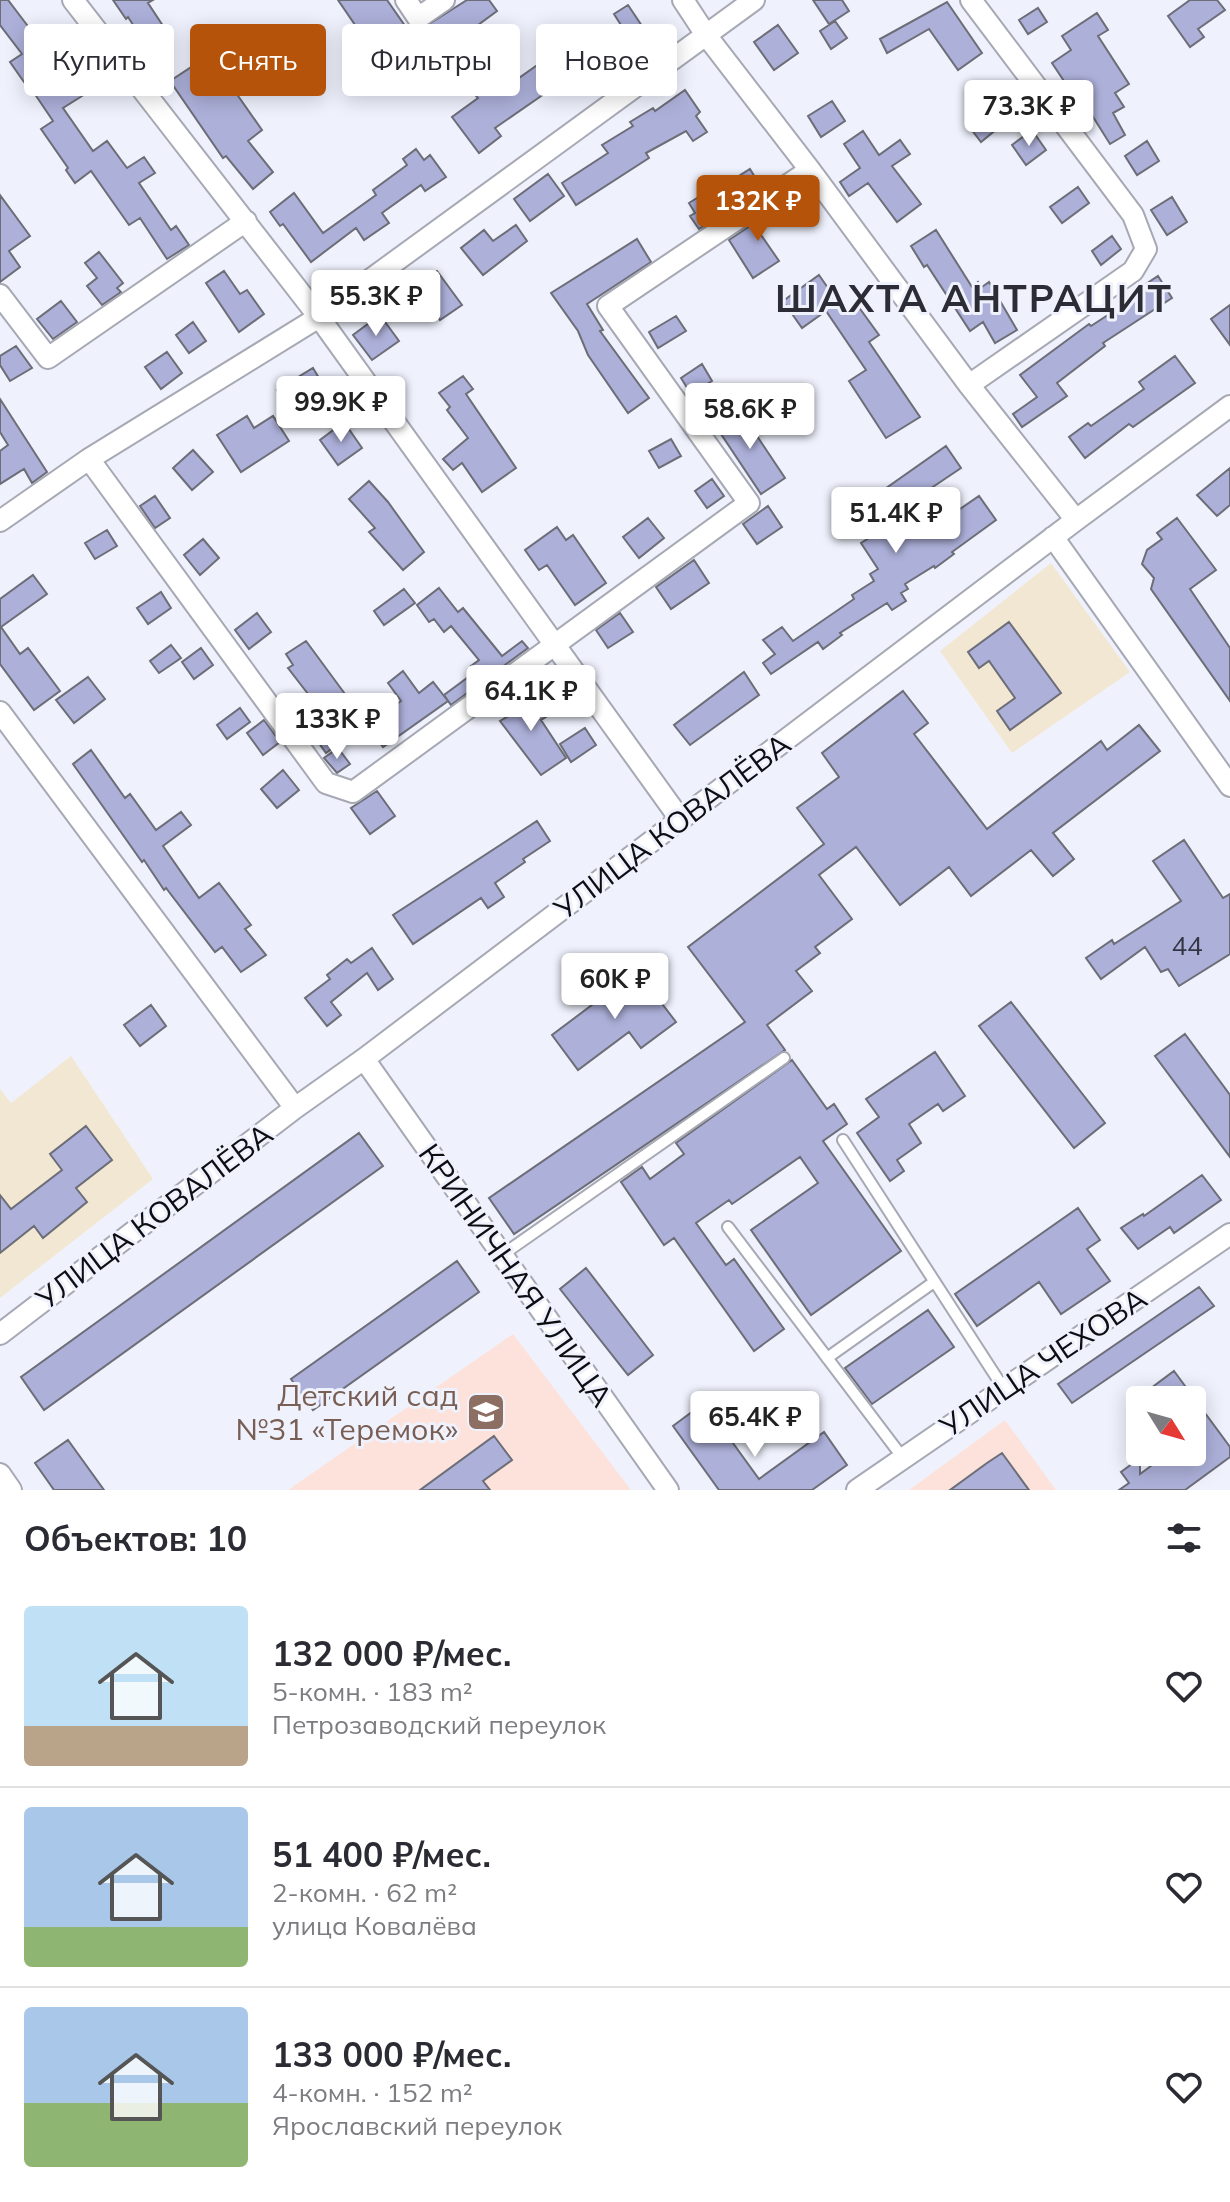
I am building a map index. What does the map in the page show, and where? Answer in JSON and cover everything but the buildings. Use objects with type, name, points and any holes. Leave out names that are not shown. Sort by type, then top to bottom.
[{"type":"street","points":[[406,0],[418,18],[444,0]]},
{"type":"street","points":[[683,0],[706,35],[969,385],[1076,520]]},
{"type":"street","points":[[0,521],[89,459],[319,317],[754,0]]},
{"type":"street","points":[[969,385],[1133,271],[1146,249],[1133,215],[971,0]]},
{"type":"street","points":[[79,2],[319,317],[680,819]]},
{"type":"street","points":[[89,459],[326,783],[353,792],[749,503],[608,306],[810,170]]},
{"type":"street","points":[[0,295],[48,358],[246,221]]},
{"type":"street","name":"УЛИЦА КОВАЛЁВА","points":[[0,1334],[295,1108],[1230,406]]},
{"type":"street","points":[[1053,537],[1230,786]]},
{"type":"street","points":[[0,712],[295,1108]]},
{"type":"street","name":"КРИНИЧНАЯ УЛИЦА","points":[[364,1059],[668,1490]]},
{"type":"street","name":"УЛИЦА ЧЕХОВА","points":[[857,1490],[1230,1234]]},
{"type":"street","points":[[0,1474],[11,1490]]},
{"type":"lane","points":[[502,1255],[784,1058]]},
{"type":"lane","points":[[843,1140],[1004,1389]]},
{"type":"lane","points":[[728,1227],[903,1458]]},
{"type":"lane","points":[[827,1358],[934,1282]]},
{"type":"shaded area","points":[[1051,563],[1130,672],[1012,753],[940,651]]},
{"type":"shaded area","points":[[71,1056],[153,1179],[0,1298],[0,1089],[11,1103]]},
{"type":"shaded area","name":"Детский сад №31 «Теремок»","points":[[513,1334],[631,1490],[288,1490]]},
{"type":"shaded area","points":[[1005,1420],[1056,1490],[909,1490]]},
{"type":"place","name":"Детский сад №31 «Теремок»","points":[[486,1412]]},
{"type":"district","name":"ШАХТА АНТРАЦИТ","points":[[974,298]]}]
